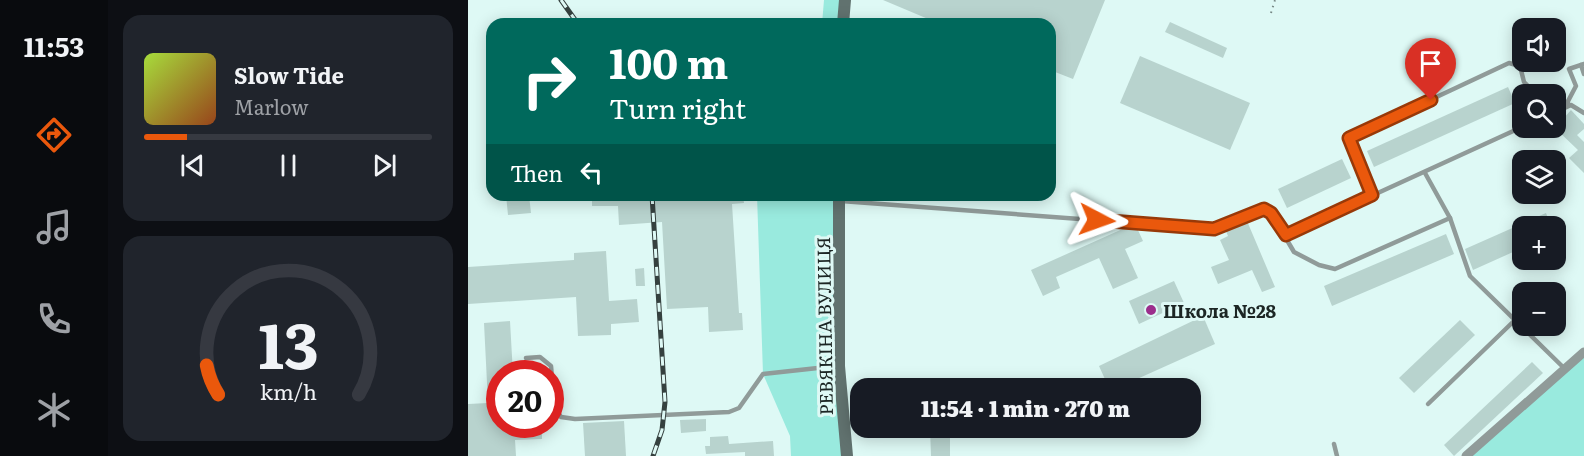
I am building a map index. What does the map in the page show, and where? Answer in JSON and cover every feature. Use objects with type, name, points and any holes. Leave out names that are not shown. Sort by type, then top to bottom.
[{"type":"street","points":[[844,18],[845,0]]},
{"type":"street","name":"РЕВЯКІНА ВУЛИЦЯ","points":[[839,201],[839,366],[847,456]]},
{"type":"street","points":[[1466,456],[1584,352]]},
{"type":"lane","points":[[1372,195],[1349,138],[1509,63],[1520,66],[1526,84]]},
{"type":"lane","points":[[1566,106],[1569,104],[1576,86],[1569,69],[1582,64],[1584,74]]},
{"type":"lane","points":[[1566,103],[1584,113]]},
{"type":"lane","points":[[1286,235],[1512,132]]},
{"type":"lane","points":[[1425,173],[1450,218],[1470,276],[1512,317]]},
{"type":"lane","points":[[875,201],[1214,229],[1264,209],[1271,213],[1294,252],[1318,265],[1335,268],[1450,218]]},
{"type":"lane","points":[[1428,404],[1512,323]]},
{"type":"lane","points":[[1531,336],[1564,368]]},
{"type":"lane","points":[[526,358],[540,357],[551,366],[554,401],[558,412],[566,419],[729,412],[739,408],[763,374],[839,366]]},
{"type":"lane","points":[[1334,444],[1337,456]]},
{"type":"path","points":[[1271,13],[1275,0]]},
{"type":"green space","points":[[824,0],[845,0],[844,18],[822,18]]},
{"type":"green space","points":[[757,201],[839,201],[847,456],[791,456],[790,436],[763,374]]},
{"type":"green space","points":[[1584,352],[1584,456],[1467,456]]},
{"type":"building","points":[[883,0],[1105,0],[1073,79],[1056,72],[1056,18],[926,18]]},
{"type":"building","points":[[1170,22],[1227,48],[1223,58],[1165,32]]},
{"type":"building","points":[[1140,56],[1250,103],[1230,150],[1120,103]]},
{"type":"building","points":[[1508,87],[1512,96],[1512,104],[1374,167],[1367,151]]},
{"type":"building","points":[[1571,110],[1584,124],[1584,129],[1577,135],[1584,142],[1584,173],[1569,158],[1578,150],[1565,138],[1566,116]]},
{"type":"building","points":[[1342,159],[1351,178],[1287,208],[1278,189]]},
{"type":"building","points":[[507,201],[530,201],[531,213],[508,215]]},
{"type":"building","points":[[592,201],[744,201],[744,203],[732,204],[739,313],[742,313],[743,330],[709,332],[708,307],[667,309],[662,222],[619,225],[618,206],[592,206]]},
{"type":"building","points":[[1247,221],[1275,287],[1262,292],[1252,270],[1218,284],[1211,267],[1229,260],[1220,240],[1228,236],[1225,229]]},
{"type":"building","points":[[1127,227],[1137,228],[1143,241],[1125,249],[1138,278],[1113,289],[1099,258],[1056,277],[1060,288],[1043,296],[1031,270]]},
{"type":"building","points":[[1512,228],[1512,252],[1473,270],[1465,249]]},
{"type":"building","points":[[1446,234],[1454,254],[1332,306],[1324,286]]},
{"type":"building","points":[[606,251],[609,301],[637,299],[639,322],[611,324],[611,335],[578,336],[576,297],[468,304],[468,267],[574,260],[574,253]]},
{"type":"building","points":[[644,268],[645,286],[636,286],[635,269]]},
{"type":"building","points":[[1174,281],[1184,303],[1139,324],[1129,301]]},
{"type":"building","points":[[1203,316],[1215,344],[1139,378],[1104,378],[1099,366]]},
{"type":"building","points":[[1460,320],[1475,335],[1414,393],[1399,378]]},
{"type":"building","points":[[510,321],[512,360],[486,360],[486,363],[484,323]]},
{"type":"building","points":[[1532,362],[1543,373],[1454,456],[1444,445]]},
{"type":"building","points":[[486,403],[486,438],[542,439],[515,440],[516,456],[468,456],[468,404]]},
{"type":"building","points":[[706,419],[706,431],[681,433],[680,420]]},
{"type":"building","points":[[624,421],[626,456],[585,456],[583,423]]},
{"type":"building","points":[[728,436],[729,444],[773,441],[774,456],[745,456],[745,452],[706,454],[705,446],[710,446],[710,437]]},
{"type":"building","points":[[930,438],[950,438],[950,456],[931,456]]},
{"type":"railway","points":[[561,0],[574,18]]},
{"type":"railway","points":[[652,201],[665,402],[662,430],[653,456]]},
{"type":"place","name":"Школа №28","points":[[1151,310]]},
{"type":"route","points":[[1097,220],[1214,229],[1264,209],[1271,213],[1286,235],[1372,195],[1349,138],[1431,100]]}]
